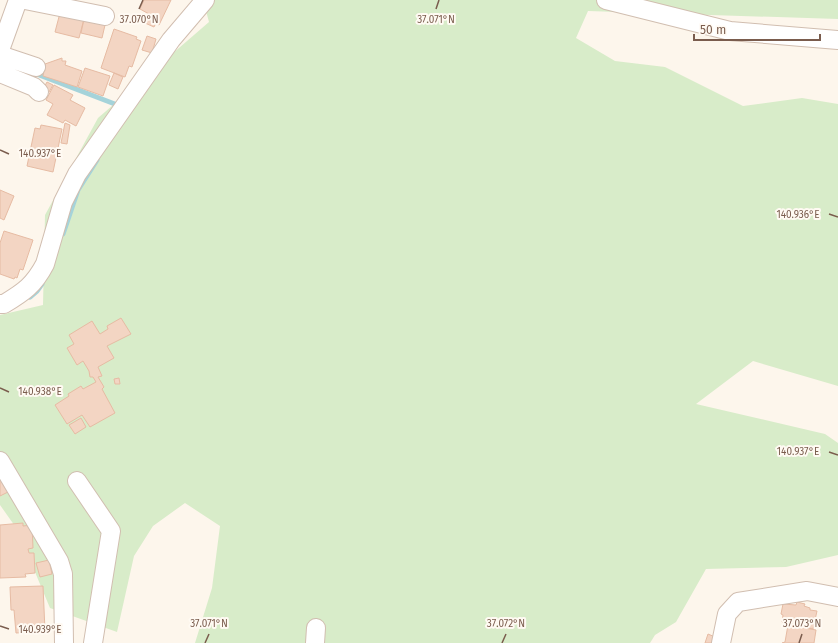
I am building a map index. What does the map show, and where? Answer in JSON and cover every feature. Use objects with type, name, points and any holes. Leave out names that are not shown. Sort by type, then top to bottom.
[{"type":"street","points":[[0,50],[18,0]]},
{"type":"street","points":[[24,0],[105,16]]},
{"type":"street","points":[[0,304],[4,304],[26,290],[36,279],[45,264],[63,202],[77,174],[171,40],[204,0]]},
{"type":"street","points":[[606,0],[730,31],[838,40]]},
{"type":"street","points":[[0,55],[36,67]]},
{"type":"street","points":[[0,72],[17,78],[34,87],[39,92]]},
{"type":"street","points":[[0,461],[59,561],[63,574],[64,643]]},
{"type":"street","points":[[77,481],[108,524],[111,531],[93,643]]},
{"type":"street","points":[[720,643],[727,614],[738,602],[807,590],[838,597]]},
{"type":"green space","points":[[203,0],[838,0],[838,19],[588,11],[576,38],[615,61],[665,67],[743,106],[802,98],[838,104],[838,386],[753,361],[696,404],[825,434],[838,443],[838,555],[786,567],[706,569],[676,622],[655,635],[650,643],[195,643],[212,588],[220,526],[185,503],[153,526],[134,556],[117,632],[50,608],[17,529],[0,505],[0,315],[43,305],[45,215],[98,118],[209,22]]},
{"type":"building","points":[[144,0],[171,0],[159,25],[156,23],[154,27],[145,23],[149,14],[140,9]]},
{"type":"building","points":[[60,13],[84,19],[79,38],[55,32]]},
{"type":"building","points":[[84,19],[105,25],[102,38],[81,33]]},
{"type":"building","points":[[114,29],[137,37],[136,39],[141,41],[132,67],[129,66],[125,77],[101,68]]},
{"type":"building","points":[[147,36],[156,39],[152,53],[142,50]]},
{"type":"building","points":[[62,58],[62,61],[66,61],[65,65],[82,71],[77,87],[43,76],[45,64]]},
{"type":"building","points":[[85,68],[110,76],[103,96],[78,87]]},
{"type":"building","points":[[114,73],[123,77],[118,89],[109,85]]},
{"type":"building","points":[[47,82],[53,85],[49,92],[43,89]]},
{"type":"building","points":[[54,85],[73,95],[70,100],[85,108],[76,126],[65,120],[63,123],[47,115],[53,104],[46,100]]},
{"type":"building","points":[[65,123],[70,125],[67,144],[61,143]]},
{"type":"building","points":[[41,125],[62,129],[53,172],[27,166],[35,128],[40,129]]},
{"type":"building","points":[[0,190],[14,196],[4,220],[0,218]]},
{"type":"building","points":[[4,231],[33,240],[23,270],[20,269],[17,278],[15,277],[14,279],[0,274],[0,243]]},
{"type":"building","points":[[121,318],[131,334],[107,346],[114,358],[98,367],[102,376],[98,377],[104,387],[102,389],[115,413],[90,427],[82,415],[67,424],[55,405],[69,396],[68,394],[81,386],[83,389],[96,382],[93,377],[90,377],[89,371],[83,361],[77,365],[67,348],[74,344],[69,335],[92,321],[100,334],[108,329],[107,326]]},
{"type":"building","points":[[119,378],[120,384],[115,384],[114,379]]},
{"type":"building","points":[[81,418],[86,427],[75,434],[69,425]]},
{"type":"building","points":[[0,473],[8,492],[0,496]]},
{"type":"building","points":[[23,523],[23,526],[32,525],[33,548],[28,549],[29,553],[34,553],[35,573],[25,574],[26,577],[0,578],[0,525]]},
{"type":"building","points":[[49,560],[52,574],[40,577],[36,563]]},
{"type":"building","points":[[43,586],[45,631],[16,633],[14,610],[11,610],[10,587]]},
{"type":"building","points":[[797,602],[805,604],[804,606],[810,608],[810,610],[817,611],[813,629],[782,622],[783,615],[781,614],[783,604],[796,605]]},
{"type":"building","points":[[788,625],[816,630],[814,643],[782,643],[785,642]]},
{"type":"building","points":[[708,634],[715,637],[713,643],[705,643]]},
{"type":"waterway","points":[[34,73],[120,106]]},
{"type":"waterway","points":[[63,234],[78,190],[97,160]]},
{"type":"waterway","points":[[30,297],[42,284]]}]
